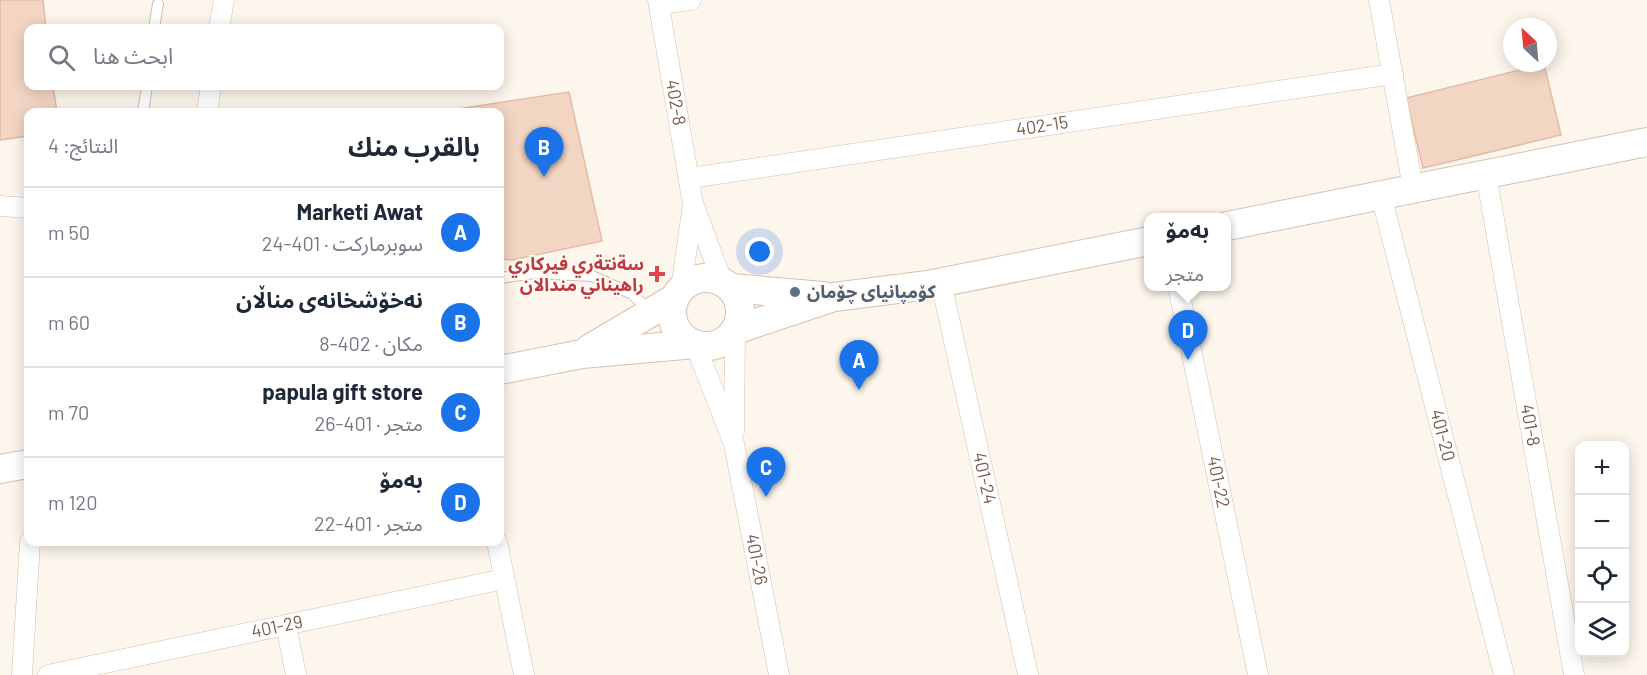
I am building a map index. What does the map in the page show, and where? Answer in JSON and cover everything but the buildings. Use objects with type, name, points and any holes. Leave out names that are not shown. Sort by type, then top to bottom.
[{"type":"street","points":[[220,24],[224,0]]},
{"type":"street","points":[[658,2],[691,0]]},
{"type":"street","points":[[1379,0],[1413,188]]},
{"type":"street","name":"402-8","points":[[658,2],[693,204]]},
{"type":"street","name":"402-15","points":[[690,178],[1393,74]]},
{"type":"street","points":[[208,108],[210,90]]},
{"type":"street","points":[[1231,225],[1647,142]]},
{"type":"street","name":"401-8","points":[[1486,174],[1574,675]]},
{"type":"street","name":"401-20","points":[[1381,195],[1504,675]]},
{"type":"street","points":[[504,369],[582,354],[695,344],[707,346],[718,344],[728,338],[740,319],[741,308],[737,297],[726,285],[693,204]]},
{"type":"street","points":[[693,204],[669,300],[677,331],[685,339],[695,344],[734,444]]},
{"type":"street","points":[[0,206],[24,208]]},
{"type":"street","points":[[735,330],[834,297],[941,282],[1144,242]]},
{"type":"street","points":[[582,354],[669,300],[689,282],[700,278],[711,278],[726,285],[834,297]]},
{"type":"street","name":"401-24","points":[[941,282],[1028,675]]},
{"type":"street","name":"401-22","points":[[1179,291],[1258,675]]},
{"type":"street","points":[[734,444],[735,330]]},
{"type":"street","name":"401-26","points":[[734,444],[779,675]]},
{"type":"street","points":[[0,469],[24,465]]},
{"type":"street","points":[[22,675],[30,546]]},
{"type":"street","points":[[498,546],[524,675]]},
{"type":"street","name":"401-29","points":[[48,675],[100,670],[286,625],[504,579]]},
{"type":"street","points":[[286,625],[296,675]]},
{"type":"lane","points":[[155,24],[158,4]]},
{"type":"lane","points":[[144,108],[146,90]]},
{"type":"lane","points":[[504,277],[534,273],[592,276],[632,294],[669,300]]},
{"type":"place","name":"نەخۆشخانەی مناڵان","points":[[544,177]]},
{"type":"place","name":"سةنتةري فيركاري راهيناني مندالان","points":[[657,274]]},
{"type":"place","name":"کۆمپانیای چۆمان","points":[[795,292]]},
{"type":"place","name":"بەمۆ","points":[[1188,360]]},
{"type":"place","name":"Marketi Awat","points":[[859,390]]},
{"type":"place","name":"papula gift store","points":[[766,497]]}]
